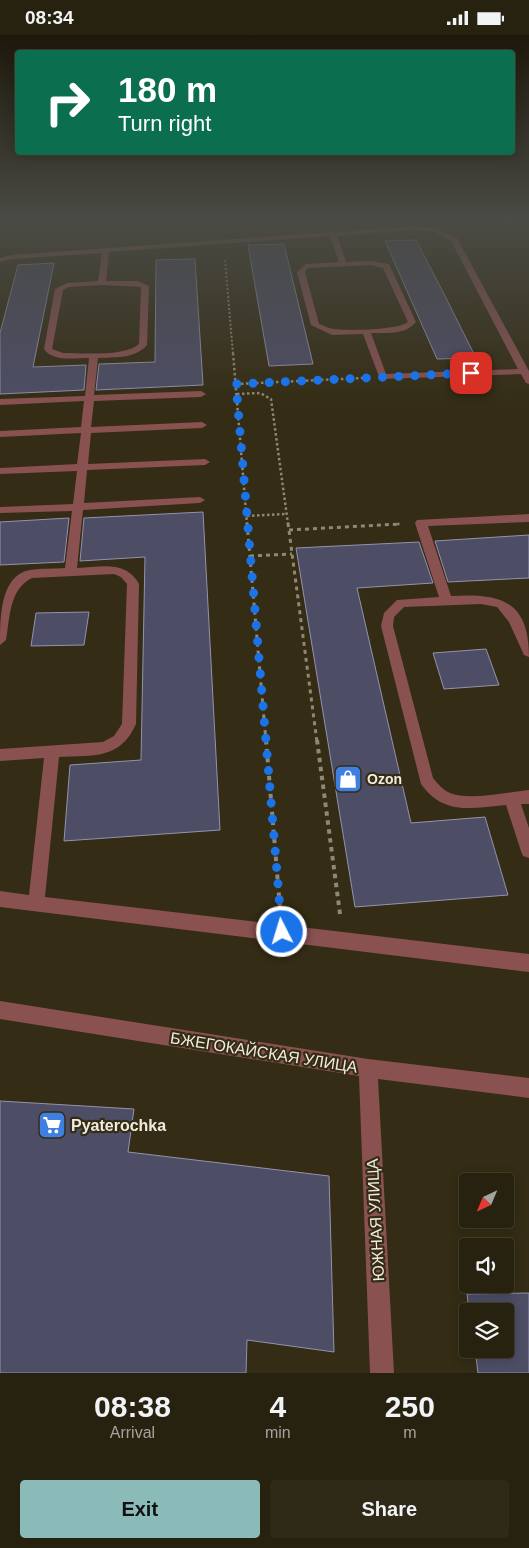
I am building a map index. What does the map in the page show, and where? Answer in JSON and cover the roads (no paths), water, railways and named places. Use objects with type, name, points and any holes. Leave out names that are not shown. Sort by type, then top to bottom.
[{"type":"street","points":[[304,282],[315,325],[332,332],[398,329],[410,325],[412,321],[394,282]]},
{"type":"street","points":[[477,282],[529,381]]},
{"type":"street","points":[[102,283],[138,283],[145,286],[143,345],[140,349],[128,354],[63,356],[51,353],[48,349],[59,289],[67,285],[102,283]]},
{"type":"street","points":[[366,331],[383,377],[524,371]]},
{"type":"street","points":[[71,572],[94,355]]},
{"type":"street","points":[[0,402],[201,394]]},
{"type":"street","points":[[0,434],[202,425]]},
{"type":"street","points":[[0,471],[205,462]]},
{"type":"street","points":[[0,510],[200,500]]},
{"type":"street","points":[[446,601],[421,523],[529,518]]},
{"type":"street","points":[[0,640],[9,591],[13,584],[30,575],[114,570],[130,577],[133,584],[128,724],[124,737],[115,745],[103,749],[0,755]]},
{"type":"street","points":[[529,652],[516,618],[510,609],[499,602],[479,599],[401,603],[388,616],[387,626],[426,780],[433,792],[445,800],[456,802],[529,797]]},
{"type":"street","points":[[36,903],[52,752]]},
{"type":"street","points":[[511,798],[529,851]]},
{"type":"street","points":[[0,899],[529,963]]},
{"type":"street","name":"БЖЕГОКАЙСКАЯ УЛИЦА","points":[[0,1010],[368,1068],[529,1088]]},
{"type":"street","name":"ЮЖНАЯ УЛИЦА","points":[[368,1068],[382,1373]]},
{"type":"place","name":"Ozon","points":[[348,779]]},
{"type":"place","name":"Pyaterochka","points":[[52,1125]]}]
